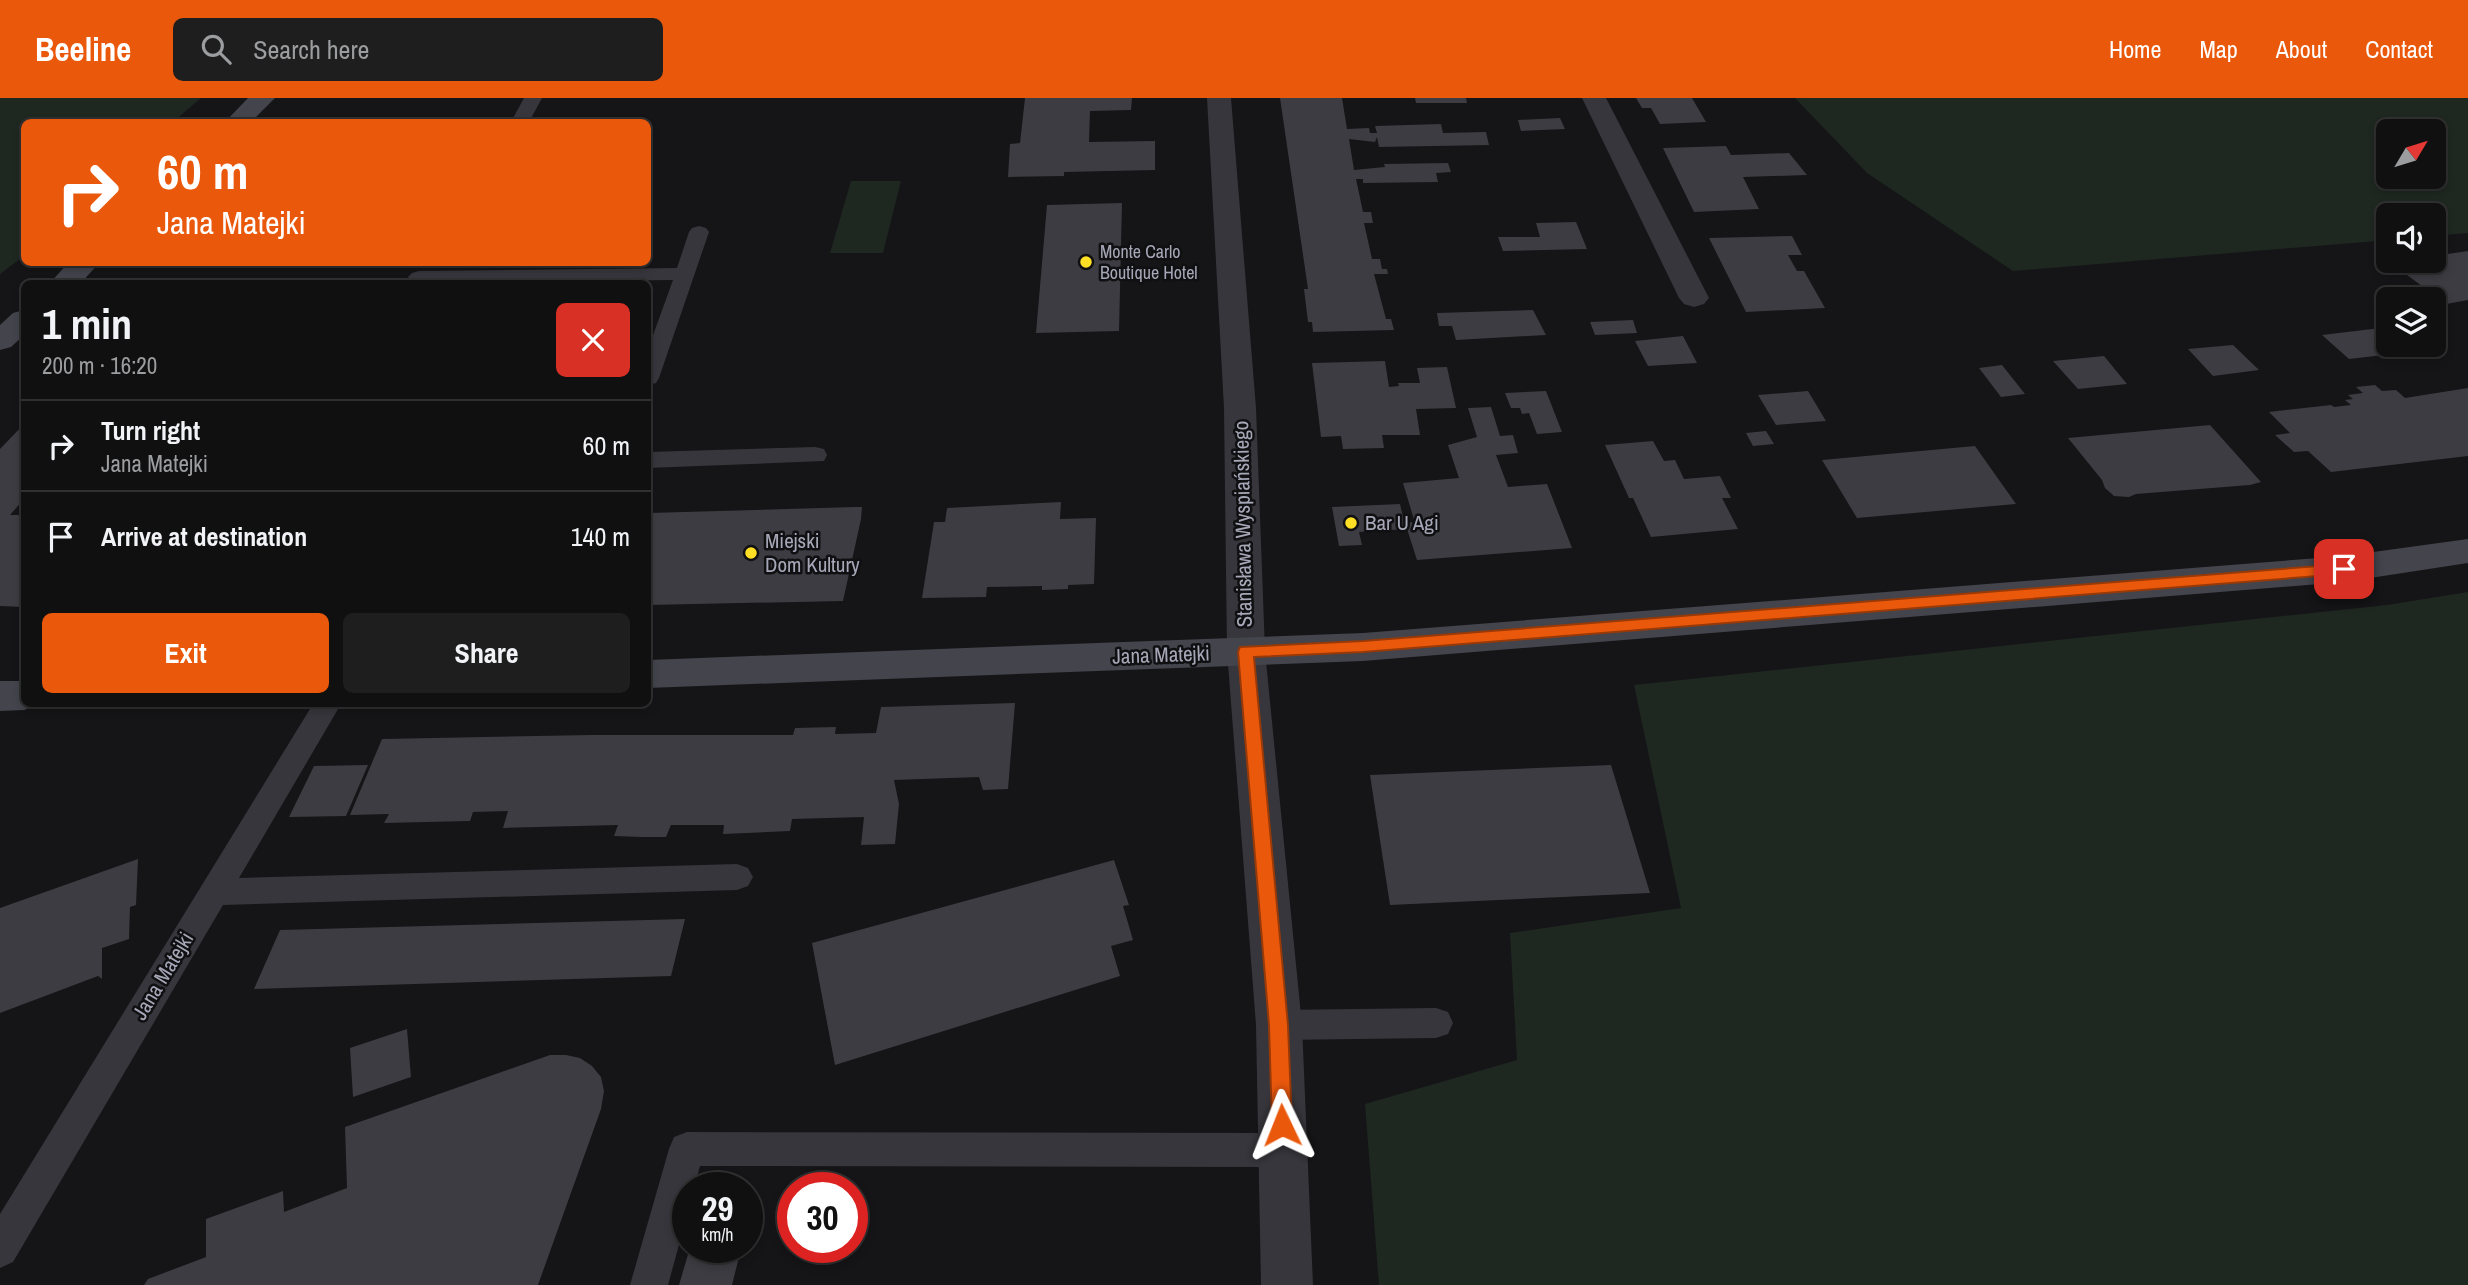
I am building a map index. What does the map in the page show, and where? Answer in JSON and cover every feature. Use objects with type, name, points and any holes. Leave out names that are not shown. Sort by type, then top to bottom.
[{"type":"street","points":[[240,119],[263,98]]},
{"type":"street","name":"Stanisława Wyspiańskiego","points":[[1219,98],[1240,408],[1246,652],[1279,1025],[1287,1285]]},
{"type":"street","points":[[1594,98],[1694,298]]},
{"type":"street","points":[[67,280],[82,266]]},
{"type":"street","points":[[0,341],[21,322]]},
{"type":"street","name":"Jana Matejki","points":[[651,674],[1377,646],[2344,569],[2468,551]]},
{"type":"street","points":[[0,696],[21,695]]},
{"type":"lane","points":[[522,119],[533,98]]},
{"type":"lane","points":[[651,370],[699,232]]},
{"type":"lane","points":[[420,274],[686,274]]},
{"type":"lane","points":[[651,460],[815,455]]},
{"type":"lane","name":"Jana Matejki","points":[[0,1248],[325,707]]},
{"type":"lane","points":[[214,892],[737,877]]},
{"type":"lane","points":[[1279,1025],[1436,1023]]},
{"type":"lane","points":[[649,1285],[687,1149],[1283,1150]]},
{"type":"shaded area","points":[[0,98],[201,98],[176,119],[21,119],[21,258],[0,274]]},
{"type":"shaded area","points":[[1795,98],[2468,98],[2468,233],[2446,235],[2446,203],[2376,203],[2376,241],[2013,271],[1867,173]]},
{"type":"shaded area","points":[[851,181],[901,181],[883,253],[830,253]]},
{"type":"shaded area","points":[[2468,592],[2468,1285],[1379,1285],[1365,1104],[1517,1060],[1510,933],[1681,908],[1634,685],[2387,605]]},
{"type":"building","points":[[1025,98],[1132,98],[1131,110],[1090,111],[1089,142],[1155,141],[1155,170],[1064,172],[1064,176],[1008,177],[1010,144],[1020,143]]},
{"type":"building","points":[[1280,98],[1342,98],[1347,129],[1369,128],[1370,133],[1377,133],[1375,126],[1441,124],[1443,133],[1486,132],[1489,145],[1379,147],[1377,137],[1375,142],[1349,139],[1354,170],[1385,167],[1384,164],[1448,163],[1451,172],[1436,173],[1438,182],[1363,183],[1363,179],[1356,179],[1363,212],[1371,212],[1373,223],[1364,223],[1372,259],[1380,259],[1382,269],[1387,269],[1388,274],[1374,274],[1386,319],[1391,319],[1394,330],[1313,332],[1312,322],[1308,322],[1304,289],[1308,289]]},
{"type":"building","points":[[1415,98],[1466,98],[1467,103],[1416,103]]},
{"type":"building","points":[[1636,98],[1692,98],[1706,122],[1660,124],[1651,108],[1642,108]]},
{"type":"building","points":[[1560,118],[1565,129],[1521,131],[1518,120]]},
{"type":"building","points":[[1726,146],[1731,155],[1789,153],[1807,175],[1743,177],[1759,209],[1694,212],[1663,148]]},
{"type":"building","points":[[1122,203],[1119,331],[1036,333],[1047,205]]},
{"type":"building","points":[[1576,222],[1587,249],[1503,251],[1498,237],[1540,237],[1536,223]]},
{"type":"building","points":[[1792,236],[1802,255],[1788,255],[1797,271],[1804,271],[1825,308],[1746,312],[1709,238]]},
{"type":"building","points":[[2468,251],[2468,300],[2446,304],[2446,287],[2423,287],[2404,273],[2446,273],[2446,254]]},
{"type":"building","points":[[1533,310],[1546,335],[1456,340],[1452,326],[1439,326],[1437,313]]},
{"type":"building","points":[[1633,320],[1637,333],[1595,335],[1590,322]]},
{"type":"building","points":[[2376,329],[2376,356],[2349,359],[2322,335]]},
{"type":"building","points":[[1683,336],[1697,363],[1648,366],[1635,341]]},
{"type":"building","points":[[2233,345],[2259,370],[2213,376],[2188,349]]},
{"type":"building","points":[[2104,356],[2127,384],[2078,389],[2053,361]]},
{"type":"building","points":[[1385,361],[1389,387],[1399,386],[1398,383],[1420,383],[1417,368],[1447,367],[1456,408],[1416,409],[1420,435],[1382,435],[1384,448],[1343,449],[1341,436],[1321,437],[1312,363]]},
{"type":"building","points":[[2002,365],[2025,394],[2001,397],[1979,368]]},
{"type":"building","points":[[2375,385],[2382,391],[2396,390],[2405,398],[2468,388],[2468,456],[2331,472],[2308,451],[2294,452],[2275,435],[2290,433],[2269,412],[2351,405],[2345,400],[2353,399],[2348,395],[2363,393],[2356,387]]},
{"type":"building","points":[[1546,391],[1562,432],[1537,434],[1529,413],[1522,414],[1520,408],[1511,408],[1505,393]]},
{"type":"building","points":[[1808,391],[1826,421],[1776,425],[1758,395]]},
{"type":"building","points":[[1491,407],[1500,436],[1513,435],[1518,453],[1496,455],[1508,487],[1547,484],[1572,548],[1417,560],[1407,529],[1359,532],[1362,545],[1339,546],[1332,507],[1400,504],[1404,521],[1415,523],[1403,483],[1459,478],[1448,445],[1477,437],[1468,408]]},
{"type":"building","points":[[2210,425],[2261,482],[2136,494],[2129,497],[2114,496],[2068,438]]},
{"type":"building","points":[[21,427],[21,502],[10,515],[21,515],[21,607],[0,606],[0,449]]},
{"type":"building","points":[[1766,431],[1774,444],[1753,446],[1746,433]]},
{"type":"building","points":[[1653,441],[1664,461],[1675,460],[1684,479],[1720,476],[1731,498],[1722,498],[1738,529],[1651,537],[1633,498],[1629,498],[1605,445]]},
{"type":"building","points":[[1975,446],[2016,504],[1857,518],[1822,460]]},
{"type":"building","points":[[1061,502],[1060,519],[1096,518],[1094,584],[1042,590],[1042,586],[987,587],[986,597],[922,598],[934,522],[945,522],[947,508]]},
{"type":"building","name":"Miejski Dom Kultury","points":[[862,507],[843,601],[651,605],[651,513]]},
{"type":"building","points":[[1015,703],[1008,789],[983,790],[979,777],[894,780],[899,804],[895,844],[861,845],[864,817],[792,819],[790,831],[723,834],[724,825],[671,825],[666,837],[641,837],[614,836],[618,825],[503,828],[508,811],[473,812],[470,821],[384,823],[389,814],[350,815],[382,739],[793,735],[795,728],[836,727],[835,734],[876,733],[881,707]]},
{"type":"building","points":[[368,765],[346,816],[289,817],[314,766]]},
{"type":"building","points":[[1611,765],[1650,893],[1390,905],[1370,775]]},
{"type":"building","points":[[138,859],[136,905],[130,907],[129,939],[102,948],[102,979],[98,976],[0,1013],[0,908]]},
{"type":"building","points":[[1114,860],[1129,905],[1123,906],[1133,940],[1111,946],[1120,976],[835,1065],[812,943]]},
{"type":"building","points":[[685,919],[671,976],[254,989],[280,930]]},
{"type":"building","points":[[407,1029],[411,1077],[353,1097],[350,1048]]},
{"type":"building","points":[[550,1055],[580,1058],[592,1066],[601,1077],[604,1091],[601,1109],[538,1285],[144,1285],[148,1279],[206,1257],[206,1219],[283,1191],[284,1212],[347,1188],[345,1127]]},
{"type":"building","points":[[685,1263],[738,1263],[732,1285],[679,1285]]},
{"type":"place","name":"Monte Carlo Boutique Hotel","points":[[1086,262]]},
{"type":"place","name":"Bar U Agi","points":[[1351,523]]},
{"type":"place","name":"Miejski Dom Kultury","points":[[751,553]]},
{"type":"route","points":[[1282,1125],[1279,1025],[1246,652],[1363,647],[2344,569]]}]
